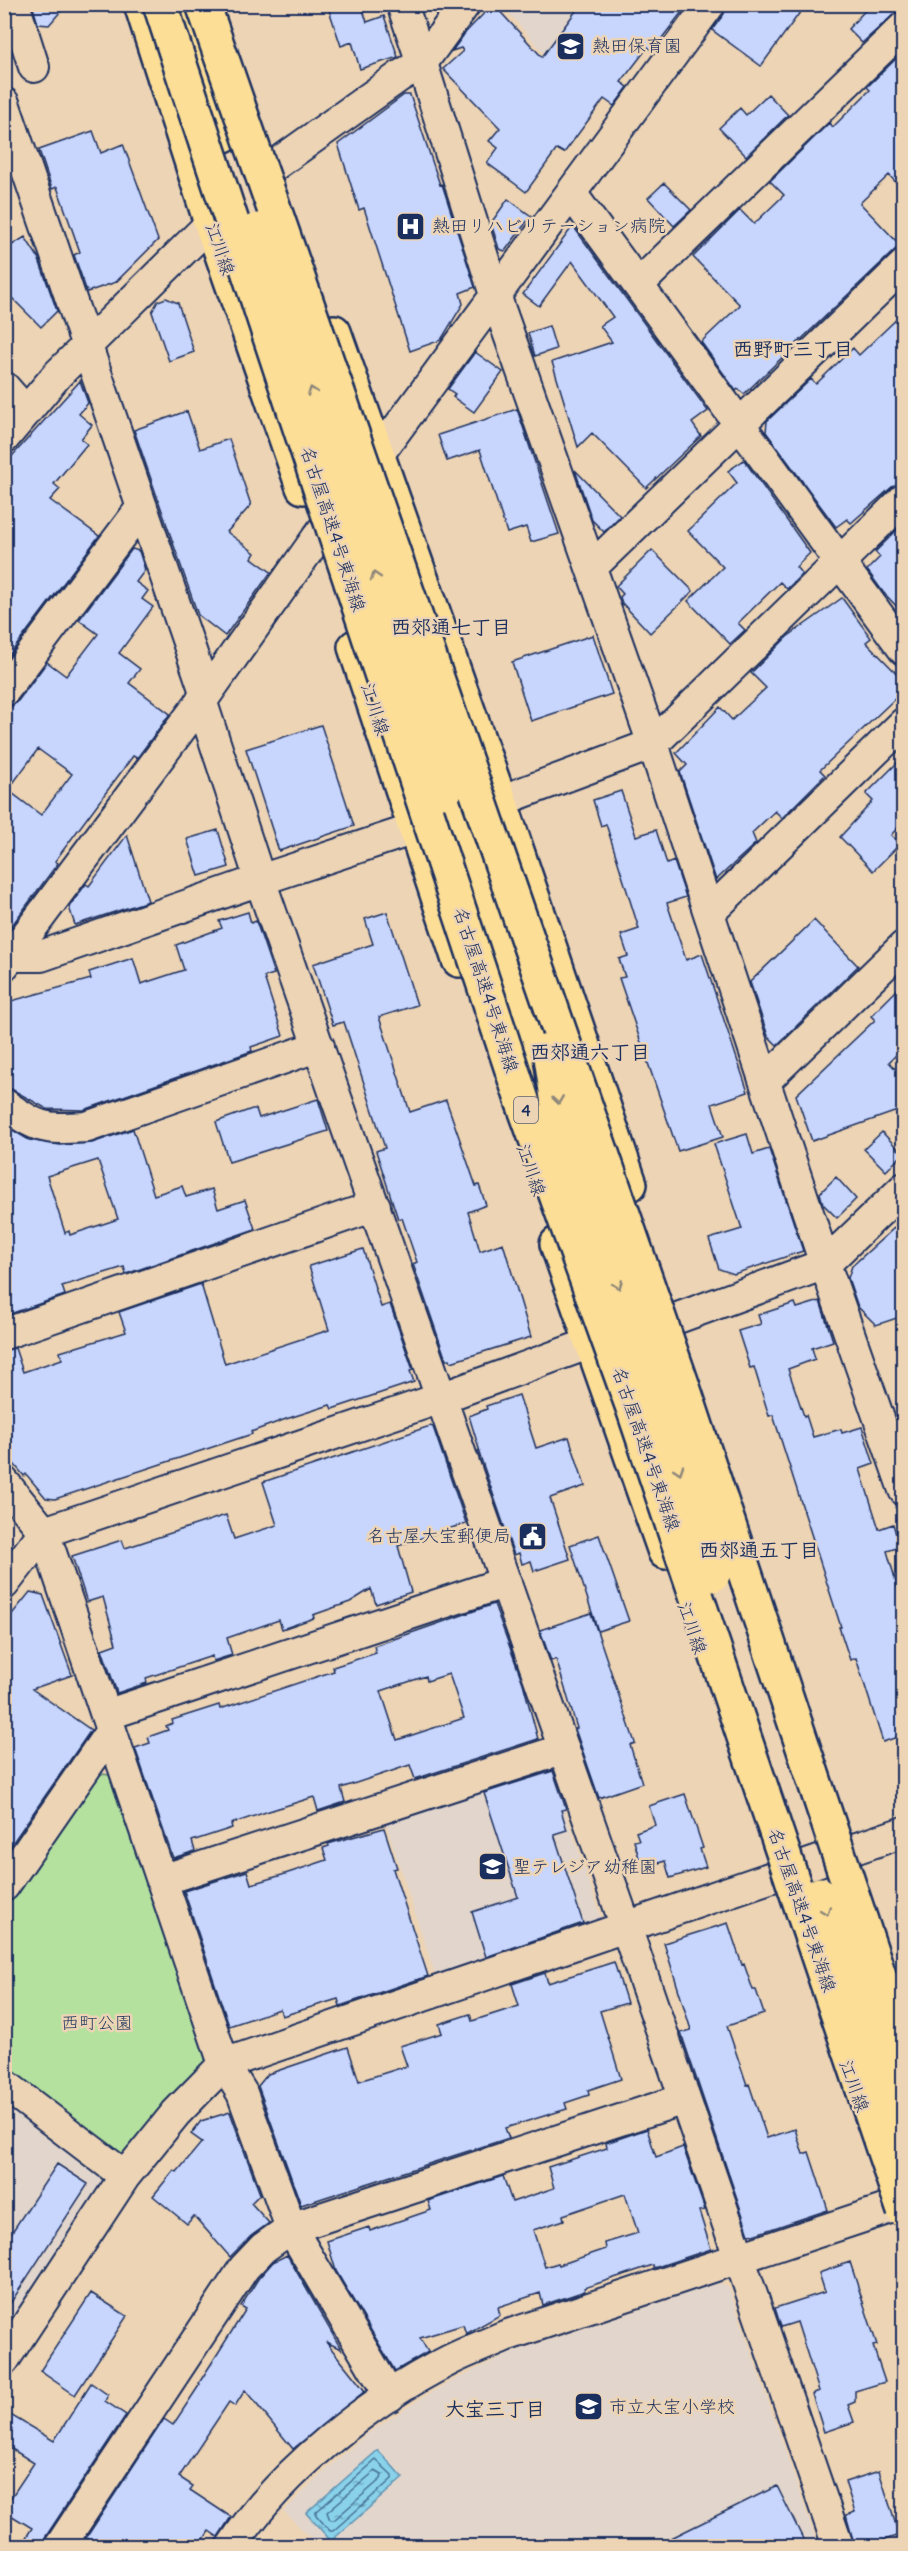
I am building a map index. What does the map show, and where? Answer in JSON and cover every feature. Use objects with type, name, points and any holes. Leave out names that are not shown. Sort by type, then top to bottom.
[{"type":"main road","name":"江川線","points":[[141,4],[211,223],[319,535],[414,829],[591,1343],[901,2215]]},
{"type":"main road","name":"名古屋高速4号東海線","points":[[160,4],[523,1103],[633,1408],[901,2215]]},
{"type":"main road","points":[[175,4],[225,135],[376,578],[533,1065],[523,1103]]},
{"type":"main road","points":[[203,4],[682,1384],[903,2050]]},
{"type":"main road","points":[[219,4],[500,801],[675,1318],[903,2012]]},
{"type":"main road","points":[[403,531],[401,593],[424,686],[552,1056],[563,1138],[621,1293],[785,1796],[903,2128]]},
{"type":"street","points":[[14,4],[34,67]]},
{"type":"street","points":[[402,4],[495,295],[653,744],[825,1264],[895,1433],[903,1490]]},
{"type":"street","points":[[275,165],[400,76],[422,63],[465,4]]},
{"type":"street","points":[[8,961],[204,698],[319,535],[710,4]]},
{"type":"street","points":[[638,285],[903,27]]},
{"type":"street","points":[[4,103],[142,507],[260,880],[320,1046],[626,1927],[837,2547]]},
{"type":"street","points":[[571,193],[903,650]]},
{"type":"street","points":[[4,438],[58,374],[211,223]]},
{"type":"street","points":[[591,568],[903,265]]},
{"type":"street","points":[[4,387],[26,412]]},
{"type":"street","points":[[500,801],[653,744],[903,499]]},
{"type":"street","points":[[4,691],[142,507]]},
{"type":"street","points":[[709,913],[903,723]]},
{"type":"street","points":[[8,961],[40,956],[414,829]]},
{"type":"street","points":[[765,1081],[903,946]]},
{"type":"street","points":[[4,1104],[28,1121],[48,1129],[87,1127],[320,1046]]},
{"type":"street","points":[[4,1584],[44,1532],[441,1398],[591,1343],[675,1318],[825,1264],[903,1188]]},
{"type":"street","points":[[4,1334],[375,1206]]},
{"type":"street","points":[[4,1482],[44,1532],[224,2064],[242,2093],[291,2228],[390,2396]]},
{"type":"street","points":[[4,1886],[108,1723],[506,1582]]},
{"type":"street","points":[[162,1880],[564,1749]]},
{"type":"street","points":[[4,2360],[124,2176],[176,2113],[224,2064],[903,1832]]},
{"type":"street","points":[[4,2084],[124,2176]]},
{"type":"street","points":[[60,2547],[244,2268],[263,2248],[291,2228],[684,2099]]},
{"type":"street","points":[[232,2547],[256,2513],[323,2446],[350,2423],[449,2360],[505,2336],[739,2259],[901,2215]]},
{"type":"shaded area","name":"熱田保育園","points":[[502,5],[635,5],[574,88]]},
{"type":"shaded area","name":"聖テレジア幼稚園","points":[[543,1766],[551,1770],[601,1917],[598,1926],[437,1981],[384,1818]]},
{"type":"shaded area","points":[[5,2103],[103,2178],[107,2186],[5,2342]]},
{"type":"shaded area","name":"市立大宝小学校","points":[[719,2283],[729,2288],[818,2546],[318,2546],[284,2511],[364,2436],[425,2396],[460,2377],[510,2353]]},
{"type":"green space","name":"西町公園","points":[[95,1773],[109,1775],[209,2067],[125,2160],[5,2068],[4,1905]]},
{"type":"water","points":[[378,2450],[403,2478],[331,2541],[306,2513]]},
{"type":"building","points":[[32,4],[67,4],[49,25],[38,24]]},
{"type":"building","points":[[327,4],[361,4],[367,22],[384,16],[398,57],[360,69],[352,42],[341,46]]},
{"type":"building","points":[[493,4],[542,57],[581,4],[688,4],[652,51],[648,47],[621,82],[628,87],[614,106],[604,99],[564,153],[557,149],[526,192],[487,163],[498,148],[489,141],[500,128],[443,69],[463,51],[461,48],[452,51],[466,32]]},
{"type":"building","points":[[727,4],[806,4],[761,66],[712,30],[724,14]]},
{"type":"building","points":[[871,4],[903,6],[862,43],[848,29]]},
{"type":"building","points":[[903,52],[903,190],[889,175],[860,203],[900,245],[744,394],[738,389],[736,391],[701,342],[740,305],[693,257],[740,210],[754,224],[784,195],[770,181],[829,123],[833,127],[870,90],[867,87]]},
{"type":"building","points":[[768,94],[788,115],[746,156],[719,128],[740,108],[746,115]]},
{"type":"building","points":[[404,95],[410,95],[475,287],[460,293],[463,304],[441,340],[410,351],[364,208],[359,210],[338,144]]},
{"type":"building","points":[[93,131],[101,153],[123,144],[158,240],[116,282],[87,292],[74,255],[80,252],[57,187],[52,189],[39,150]]},
{"type":"building","points":[[664,183],[691,210],[674,226],[648,198]]},
{"type":"building","points":[[508,199],[531,216],[505,251],[499,249],[491,223]]},
{"type":"building","points":[[573,226],[708,411],[692,423],[701,436],[646,488],[592,433],[578,447],[552,362],[612,342],[600,326],[613,317],[572,261],[539,306],[523,294]]},
{"type":"building","points":[[25,237],[38,257],[57,311],[41,327],[4,290],[4,250]]},
{"type":"building","points":[[166,298],[178,303],[194,352],[169,361],[152,312],[158,301]]},
{"type":"building","points":[[903,313],[903,482],[892,487],[851,523],[847,519],[836,527],[766,432],[767,421],[811,379],[816,384],[853,348],[859,355]]},
{"type":"building","points":[[549,326],[556,349],[535,356],[528,333]]},
{"type":"building","points":[[475,352],[503,372],[474,412],[453,397],[455,394],[448,389]]},
{"type":"building","points":[[80,381],[88,403],[79,414],[92,425],[81,439],[87,444],[54,484],[60,489],[50,500],[99,536],[4,662],[4,465]]},
{"type":"building","points":[[517,409],[559,534],[531,542],[526,527],[507,533],[480,450],[447,461],[438,435]]},
{"type":"building","points":[[187,411],[200,449],[229,439],[251,505],[227,532],[255,553],[252,558],[271,572],[225,636],[198,615],[134,430]]},
{"type":"building","points":[[744,460],[810,553],[796,567],[802,574],[787,589],[780,582],[738,623],[745,630],[730,644],[688,601],[723,567],[688,531],[737,483],[728,471]]},
{"type":"building","points":[[575,470],[620,516],[604,532],[592,520]]},
{"type":"building","points":[[903,524],[903,613],[883,592],[867,570],[880,557],[875,552]]},
{"type":"building","points":[[132,549],[139,551],[145,570],[136,582],[148,591],[142,599],[153,607],[119,653],[140,669],[129,683],[170,714],[137,758],[133,756],[55,861],[58,863],[4,936],[4,708],[11,707],[18,701],[47,662],[66,676],[98,634],[79,620]],"holes":[[[38,749],[72,774],[41,815],[8,790]]]},
{"type":"building","points":[[652,550],[693,591],[650,633],[622,603],[620,597],[623,594],[616,586]]},
{"type":"building","points":[[842,598],[871,638],[866,642],[903,680],[903,691],[820,770],[825,775],[782,818],[775,811],[752,833],[756,843],[716,880],[680,772],[687,765],[676,753],[720,707],[732,720],[766,688],[751,673],[787,637]]},
{"type":"building","points":[[593,635],[612,694],[531,721],[512,662]]},
{"type":"building","points":[[321,725],[354,826],[279,851],[246,749]]},
{"type":"building","points":[[903,757],[903,822],[891,835],[900,844],[873,871],[840,837],[873,801],[866,794]]},
{"type":"building","points":[[621,791],[636,836],[656,830],[667,864],[674,861],[686,897],[667,903],[686,960],[702,954],[748,1092],[712,1104],[723,1137],[678,1151],[619,978],[625,977],[619,959],[628,956],[621,935],[639,929],[606,824],[601,826],[593,800]]},
{"type":"building","points":[[218,830],[229,867],[199,876],[187,839]]},
{"type":"building","points":[[127,835],[148,901],[75,925],[69,907],[86,884],[89,886]]},
{"type":"building","points":[[248,912],[251,923],[256,921],[274,974],[264,977],[283,1036],[251,1047],[252,1051],[84,1110],[47,1109],[4,1085],[4,1003],[91,979],[89,972],[133,958],[141,984],[184,970],[176,945],[222,928],[219,921]]},
{"type":"building","points":[[387,912],[417,1005],[379,1017],[410,1112],[446,1100],[476,1186],[479,1185],[486,1205],[468,1212],[480,1251],[503,1243],[531,1337],[451,1362],[450,1359],[446,1360],[413,1264],[417,1262],[402,1218],[398,1219],[376,1151],[385,1148],[344,1022],[333,1025],[313,964],[373,944],[365,919]]},
{"type":"building","points":[[814,920],[858,966],[777,1045],[768,1036],[750,982]]},
{"type":"building","points":[[903,984],[903,1048],[889,1062],[903,1077],[903,1109],[812,1141],[796,1095],[875,1020],[871,1016]]},
{"type":"building","points":[[318,1099],[328,1131],[229,1162],[216,1122],[252,1109],[256,1109],[259,1118]]},
{"type":"building","points":[[4,1125],[29,1140],[60,1145],[92,1143],[133,1129],[154,1195],[182,1186],[186,1197],[212,1189],[218,1209],[245,1200],[255,1229],[126,1274],[124,1267],[62,1286],[65,1295],[4,1316]],"holes":[[[98,1160],[118,1219],[70,1235],[69,1231],[65,1233],[47,1176]]]},
{"type":"building","points":[[882,1132],[903,1154],[886,1171],[864,1149]]},
{"type":"building","points":[[747,1134],[753,1154],[769,1149],[803,1251],[734,1274],[719,1269],[709,1239],[742,1229],[714,1144]]},
{"type":"building","points":[[836,1177],[856,1199],[837,1218],[823,1204],[820,1193]]},
{"type":"building","points":[[903,1220],[903,1316],[876,1325],[858,1307],[848,1278],[852,1266]]},
{"type":"building","points":[[363,1249],[381,1307],[390,1304],[413,1370],[410,1371],[414,1382],[332,1409],[330,1405],[286,1419],[251,1432],[252,1434],[55,1499],[46,1498],[4,1452],[4,1351],[15,1348],[23,1372],[62,1359],[60,1352],[126,1332],[119,1312],[201,1284],[225,1364],[329,1330],[309,1266]]},
{"type":"building","points":[[820,1301],[833,1341],[812,1348],[815,1359],[788,1369],[813,1437],[841,1429],[842,1433],[862,1427],[874,1464],[860,1469],[879,1529],[893,1524],[900,1547],[887,1551],[899,1592],[903,1591],[903,1735],[883,1742],[856,1658],[850,1660],[773,1415],[769,1416],[754,1367],[750,1368],[738,1331],[761,1324],[758,1315],[795,1303],[797,1308]]},
{"type":"building","points":[[519,1395],[536,1448],[569,1437],[585,1486],[550,1498],[570,1559],[534,1571],[531,1561],[522,1564],[519,1553],[514,1555],[478,1450],[480,1452],[469,1416],[487,1409],[486,1406]]},
{"type":"building","points":[[430,1426],[433,1427],[466,1523],[398,1546],[411,1592],[376,1604],[371,1589],[350,1602],[282,1629],[279,1620],[227,1638],[232,1655],[213,1661],[212,1656],[146,1678],[147,1683],[117,1693],[102,1649],[116,1644],[103,1597],[87,1602],[72,1556],[122,1540],[125,1548],[226,1515],[234,1539],[277,1525],[263,1482]]},
{"type":"building","points":[[599,1535],[629,1621],[598,1631],[570,1545]]},
{"type":"building","points":[[30,1592],[43,1595],[72,1675],[32,1689],[91,1730],[4,1855],[4,1624]]},
{"type":"building","points":[[494,1604],[523,1683],[538,1739],[415,1779],[410,1765],[341,1788],[345,1802],[318,1811],[314,1797],[269,1811],[231,1824],[232,1828],[192,1841],[195,1851],[173,1858],[135,1748],[150,1743],[148,1737],[168,1730],[166,1726],[173,1723],[172,1720],[219,1705],[220,1709],[334,1671],[333,1667],[376,1653],[374,1646]],"holes":[[[449,1674],[464,1718],[397,1740],[381,1691],[426,1676],[427,1681]]]},
{"type":"building","points":[[591,1613],[635,1743],[630,1745],[642,1783],[599,1798],[575,1729],[577,1728],[556,1659],[551,1661],[540,1630]]},
{"type":"building","points":[[553,1771],[566,1809],[561,1810],[567,1830],[554,1834],[583,1923],[486,1957],[472,1912],[518,1897],[484,1793]]},
{"type":"building","points":[[685,1794],[703,1848],[700,1849],[706,1867],[670,1878],[665,1861],[642,1868],[634,1841],[639,1840],[636,1832],[655,1825],[649,1806]]},
{"type":"building","points":[[384,1828],[397,1868],[393,1869],[428,1976],[340,2006],[338,1999],[282,2016],[280,2009],[229,2026],[184,1891],[247,1871],[251,1884],[282,1875],[327,1860],[323,1848],[329,1846],[328,1844]]},
{"type":"building","points":[[728,1923],[742,1965],[744,1964],[753,1990],[756,1990],[764,2014],[727,2026],[747,2085],[749,2084],[767,2138],[795,2129],[803,2154],[809,2152],[828,2210],[753,2235],[749,2234],[681,2033],[691,2030],[664,1943]]},
{"type":"building","points":[[614,1962],[627,2003],[600,2011],[621,2079],[588,2090],[589,2095],[565,2103],[567,2109],[505,2128],[509,2138],[301,2205],[258,2086],[268,2074],[348,2047],[359,2081],[407,2066],[400,2046],[442,2033],[439,2024],[470,2014],[472,2021],[519,2006],[512,1984],[545,1973],[548,1983]]},
{"type":"building","points":[[230,2112],[260,2194],[251,2203],[269,2223],[251,2236],[230,2257],[194,2216],[187,2224],[153,2196],[174,2170],[177,2172],[202,2142],[191,2134],[201,2121]]},
{"type":"building","points":[[647,2129],[656,2157],[683,2147],[705,2210],[699,2211],[711,2249],[584,2288],[585,2291],[543,2305],[540,2293],[498,2307],[500,2315],[466,2334],[463,2325],[420,2338],[428,2352],[395,2371],[336,2271],[327,2241],[369,2227],[370,2231],[431,2210],[428,2201],[503,2176],[512,2202],[554,2188],[548,2167],[607,2148],[606,2143]],"holes":[[[625,2194],[638,2233],[605,2243],[606,2249],[559,2265],[558,2263],[545,2267],[533,2230],[564,2220],[563,2215]]]},
{"type":"building","points":[[57,2164],[88,2184],[4,2313],[4,2244]]},
{"type":"building","points":[[287,2255],[341,2349],[326,2342],[365,2391],[293,2449],[245,2390],[235,2406],[229,2402],[179,2477],[193,2486],[190,2490],[231,2517],[218,2537],[209,2531],[199,2547],[98,2547],[86,2538],[164,2419],[173,2425],[246,2309],[241,2306],[258,2279],[273,2262]]},
{"type":"building","points":[[850,2262],[877,2345],[873,2346],[885,2382],[855,2391],[855,2402],[848,2405],[854,2422],[824,2432],[812,2394],[819,2391],[797,2322],[781,2327],[775,2308],[825,2292],[819,2273]]},
{"type":"building","points":[[91,2293],[127,2316],[75,2395],[40,2371]]},
{"type":"building","points":[[91,2383],[108,2395],[105,2401],[126,2415],[46,2536],[43,2547],[20,2547],[32,2528],[4,2511],[4,2508],[34,2463],[4,2444],[4,2411],[54,2441]]},
{"type":"building","points":[[879,2471],[899,2535],[865,2547],[855,2547],[846,2515],[855,2512],[845,2482]]},
{"type":"building","points":[[777,2486],[807,2547],[653,2547]]},
{"type":"place","name":"熱田保育園","points":[[571,46]]},
{"type":"place","name":"熱田リハビリテーション病院","points":[[411,226]]},
{"type":"place","name":"名古屋大宝郵便局","points":[[532,1536]]},
{"type":"place","name":"聖テレジア幼稚園","points":[[492,1867]]},
{"type":"place","name":"市立大宝小学校","points":[[588,2407]]},
{"type":"district","name":"西野町三丁目","points":[[793,349]]},
{"type":"district","name":"西郊通七丁目","points":[[451,627]]},
{"type":"district","name":"西郊通六丁目","points":[[590,1052]]},
{"type":"district","name":"西郊通五丁目","points":[[759,1550]]},
{"type":"district","name":"大宝三丁目","points":[[495,2409]]}]
